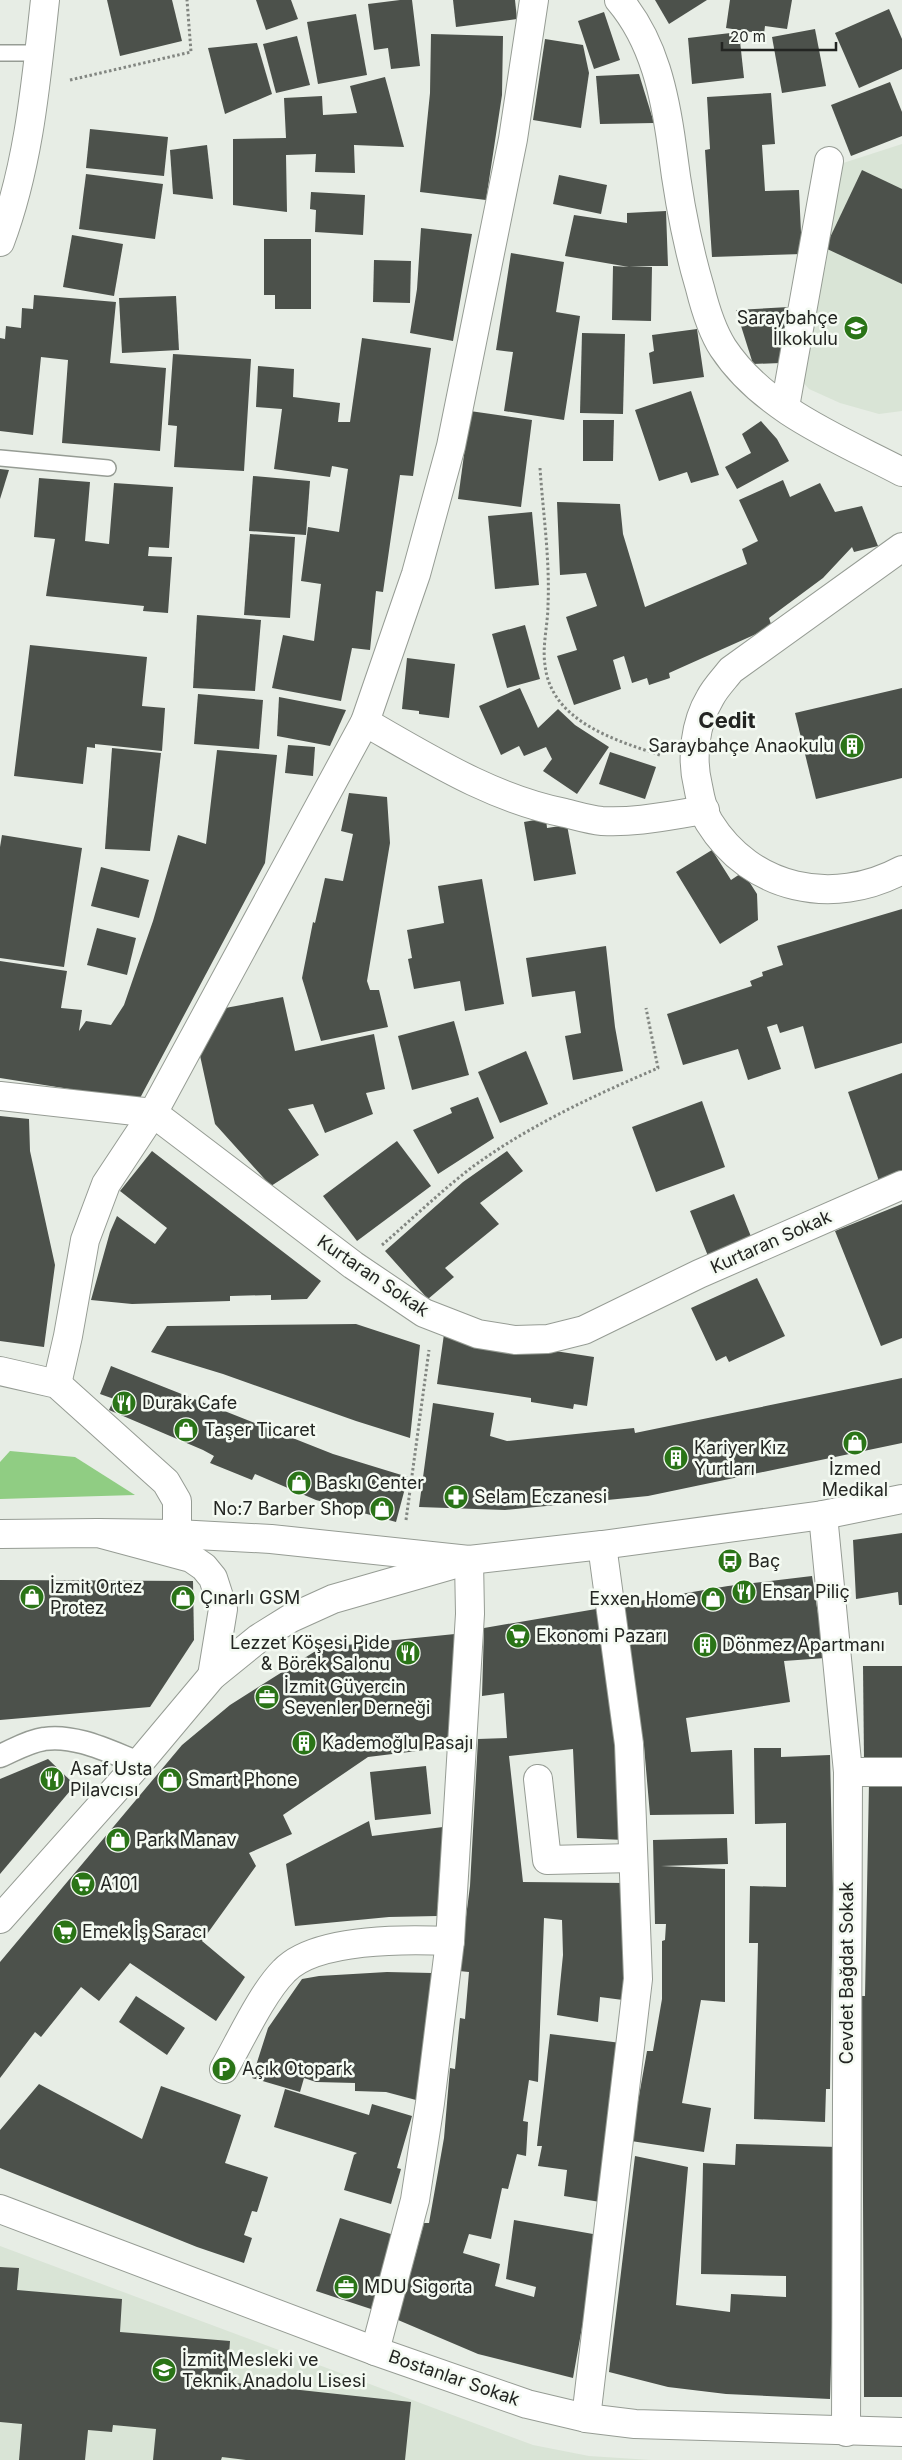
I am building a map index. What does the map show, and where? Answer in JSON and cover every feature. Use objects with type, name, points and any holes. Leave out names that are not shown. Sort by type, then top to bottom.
[{"type":"street","points":[[0,242],[11,213],[23,164],[35,88],[45,0]]},
{"type":"street","points":[[57,1384],[68,1336],[84,1240],[106,1184],[153,1113],[365,722],[416,574],[451,446],[513,139],[534,0]]},
{"type":"street","points":[[619,0],[633,16],[659,76],[670,128],[681,214],[705,308],[722,347],[740,370],[770,397],[808,423],[902,472]]},
{"type":"street","points":[[785,407],[829,161]]},
{"type":"street","points":[[902,547],[731,670],[710,698],[698,729],[693,766],[708,821],[735,853],[760,873],[790,885],[819,890],[843,890],[870,884],[902,870]]},
{"type":"street","points":[[365,722],[455,774],[498,794],[552,811],[601,821],[637,820],[704,810]]},
{"type":"street","points":[[0,1096],[153,1113]]},
{"type":"street","name":"Kurtaran Sokak","points":[[153,1113],[392,1292],[433,1317],[478,1334],[515,1340],[548,1339],[584,1330],[699,1274],[902,1185]]},
{"type":"street","points":[[0,1371],[57,1384],[166,1482],[177,1501],[176,1534]]},
{"type":"street","points":[[0,1919],[139,1763],[212,1676],[259,1638],[291,1618],[316,1606],[368,1588],[469,1560],[602,1546],[823,1515],[902,1499]]},
{"type":"street","name":"Cevdet Bağdat Sokak","points":[[823,1515],[848,1772],[846,2432]]},
{"type":"street","points":[[98,1533],[191,1558],[204,1567],[213,1578],[223,1609],[212,1676]]},
{"type":"street","points":[[0,1534],[176,1534],[271,1539],[469,1560]]},
{"type":"street","points":[[586,2418],[638,1979],[628,1744],[602,1546]]},
{"type":"street","points":[[375,2351],[415,2200],[429,2112],[450,1942],[470,1614],[469,1560]]},
{"type":"street","points":[[0,1756],[44,1738],[88,1745],[139,1763]]},
{"type":"street","points":[[848,1772],[902,1772]]},
{"type":"street","points":[[538,1779],[547,1860],[633,1858]]},
{"type":"street","points":[[224,2069],[272,1986],[284,1970],[297,1960],[317,1952],[363,1943],[406,1939],[450,1942]]},
{"type":"street","name":"Bostanlar Sokak","points":[[0,2209],[375,2351],[490,2392],[586,2418],[636,2424],[846,2432],[902,2432]]},
{"type":"lane","points":[[0,53],[39,53]]},
{"type":"lane","points":[[0,458],[108,468]]},
{"type":"path","points":[[35,88],[191,52],[187,0]]},
{"type":"path","points":[[540,468],[548,568],[544,664],[549,687],[563,708],[603,735],[693,766]]},
{"type":"path","points":[[357,1267],[470,1169],[503,1147],[584,1100],[658,1068],[646,1008]]},
{"type":"path","points":[[406,1524],[433,1317]]},
{"type":"shaded area","name":"Saraybahçe İlkokulu","points":[[902,144],[902,411],[879,414],[840,403],[809,389],[801,380],[837,165]]},
{"type":"shaded area","name":"İzmit Mesleki ve Teknik Anadolu Lisesi","points":[[0,2246],[533,2445],[589,2456],[651,2460],[0,2460]]},
{"type":"green space","points":[[10,1451],[75,1457],[135,1495],[0,1499],[0,1462]]},
{"type":"building","points":[[107,0],[172,0],[182,41],[120,56]]},
{"type":"building","points":[[256,0],[291,0],[298,19],[266,30]]},
{"type":"building","points":[[412,0],[420,66],[391,69],[388,48],[374,50],[368,4]]},
{"type":"building","points":[[453,0],[515,0],[517,19],[456,27]]},
{"type":"building","points":[[655,0],[707,0],[669,24]]},
{"type":"building","points":[[730,0],[792,0],[787,29],[765,26],[764,34],[726,28]]},
{"type":"building","points":[[889,9],[902,39],[902,69],[859,88],[835,33]]},
{"type":"building","points":[[604,12],[620,60],[594,69],[578,21]]},
{"type":"building","points":[[356,14],[367,75],[318,84],[307,22]]},
{"type":"building","points":[[815,29],[826,86],[782,93],[772,37]]},
{"type":"building","points":[[739,32],[744,78],[692,84],[688,38]]},
{"type":"building","points":[[431,34],[503,36],[502,95],[486,200],[420,192],[430,93]]},
{"type":"building","points":[[297,36],[310,85],[276,93],[263,44]]},
{"type":"building","points":[[545,39],[583,45],[589,73],[581,128],[533,120]]},
{"type":"building","points":[[257,43],[272,94],[225,114],[208,48]]},
{"type":"building","points":[[639,74],[654,123],[600,124],[596,76]]},
{"type":"building","points":[[385,77],[404,147],[354,145],[355,173],[315,172],[316,154],[286,155],[287,212],[233,205],[233,139],[286,138],[284,98],[322,96],[323,115],[357,113],[350,86]]},
{"type":"building","points":[[890,82],[902,112],[902,136],[851,156],[831,105]]},
{"type":"building","points":[[771,93],[775,144],[762,145],[765,191],[799,190],[802,254],[712,257],[705,150],[710,149],[707,97]]},
{"type":"building","points":[[90,129],[168,137],[164,176],[86,168]]},
{"type":"building","points":[[207,145],[213,199],[173,194],[170,150]]},
{"type":"building","points":[[862,170],[902,189],[902,284],[825,248]]},
{"type":"building","points":[[86,174],[163,184],[155,239],[79,229]]},
{"type":"building","points":[[559,175],[607,185],[601,214],[553,204]]},
{"type":"building","points":[[311,192],[365,195],[363,235],[315,232],[316,210],[310,209]]},
{"type":"building","points":[[666,211],[668,266],[629,266],[652,267],[651,321],[612,320],[613,266],[629,267],[565,256],[574,215],[627,223],[627,213]]},
{"type":"building","points":[[421,228],[472,234],[453,341],[410,333],[417,289]]},
{"type":"building","points":[[72,235],[123,244],[114,296],[63,287]]},
{"type":"building","points":[[264,239],[311,239],[311,309],[275,309],[275,295],[264,295]]},
{"type":"building","points":[[511,253],[564,262],[556,312],[580,316],[564,420],[504,411],[513,352],[496,350]]},
{"type":"building","points":[[374,260],[411,261],[410,303],[373,302]]},
{"type":"building","points":[[34,295],[116,302],[110,363],[166,368],[160,451],[62,443],[68,360],[41,357],[33,435],[0,431],[0,338],[5,339],[6,326],[21,328],[22,308],[33,309]]},
{"type":"building","points":[[176,296],[179,350],[122,353],[119,298]]},
{"type":"building","points":[[789,307],[781,363],[753,364],[736,310]]},
{"type":"building","points":[[697,329],[704,377],[653,384],[649,353],[654,351],[652,335]]},
{"type":"building","points":[[582,333],[625,334],[623,414],[580,413]]},
{"type":"building","points":[[362,338],[431,348],[413,476],[400,475],[383,592],[376,591],[370,650],[352,648],[341,701],[272,688],[283,635],[314,641],[321,584],[301,581],[308,527],[339,532],[348,469],[332,466],[330,477],[274,469],[282,409],[256,407],[258,366],[294,369],[293,397],[340,403],[338,422],[350,422]]},
{"type":"building","points":[[173,354],[251,359],[244,471],[174,467],[177,426],[168,425]]},
{"type":"building","points":[[691,391],[719,475],[691,483],[687,472],[659,481],[635,410]]},
{"type":"building","points":[[470,411],[532,420],[521,507],[458,499]]},
{"type":"building","points":[[583,420],[614,420],[613,461],[583,461]]},
{"type":"building","points":[[761,421],[777,439],[789,461],[737,489],[725,467],[751,453],[742,434]]},
{"type":"building","points":[[0,469],[9,470],[0,499]]},
{"type":"building","points":[[253,476],[310,481],[306,535],[249,531]]},
{"type":"building","points":[[39,478],[90,482],[85,541],[109,544],[114,483],[173,487],[169,548],[149,547],[148,556],[172,557],[168,613],[143,611],[144,606],[46,596],[55,539],[34,537]]},
{"type":"building","points":[[783,480],[790,497],[820,483],[835,512],[862,506],[878,546],[854,552],[852,547],[823,578],[769,618],[772,627],[669,673],[670,678],[649,685],[647,678],[632,683],[624,656],[613,660],[621,689],[574,705],[557,656],[577,650],[566,617],[597,606],[586,573],[560,575],[557,502],[620,504],[623,534],[645,607],[747,564],[742,549],[758,541],[739,500]]},
{"type":"building","points":[[532,512],[539,585],[495,589],[488,516]]},
{"type":"building","points":[[250,534],[295,537],[290,618],[244,615]]},
{"type":"building","points":[[197,615],[261,620],[255,691],[193,688]]},
{"type":"building","points":[[525,625],[540,679],[507,688],[492,634]]},
{"type":"building","points":[[30,645],[147,657],[142,706],[165,708],[162,751],[95,744],[95,748],[87,747],[83,784],[14,776]]},
{"type":"building","points":[[407,658],[455,664],[449,718],[419,714],[419,711],[402,709]]},
{"type":"building","points":[[520,688],[538,728],[558,709],[575,725],[609,747],[577,794],[543,771],[552,759],[546,747],[524,756],[519,746],[501,755],[479,706]]},
{"type":"building","name":"Saraybahçe Anaokulu","points":[[902,688],[902,778],[816,799],[795,713]]},
{"type":"building","points":[[198,694],[263,700],[259,749],[194,744]]},
{"type":"building","points":[[279,697],[346,710],[330,746],[277,736]]},
{"type":"building","points":[[288,745],[315,747],[313,776],[285,773]]},
{"type":"building","points":[[112,748],[161,753],[150,851],[105,849]]},
{"type":"building","points":[[217,750],[277,755],[265,863],[139,1100],[0,1078],[0,961],[67,971],[61,1008],[82,1010],[79,1031],[86,1021],[111,1025],[124,1005],[153,921],[178,835],[206,844]]},
{"type":"building","points":[[610,752],[656,767],[645,799],[599,784]]},
{"type":"building","points":[[349,793],[387,797],[390,843],[367,981],[370,990],[379,990],[388,1027],[321,1041],[302,978],[313,922],[315,923],[325,878],[343,881],[353,834],[341,831]]},
{"type":"building","points":[[546,818],[547,828],[567,825],[576,874],[534,881],[524,822]]},
{"type":"building","points":[[2,835],[82,848],[64,967],[0,958],[0,847]]},
{"type":"building","points":[[712,850],[731,880],[743,872],[757,894],[758,920],[720,944],[676,872]]},
{"type":"building","points":[[101,867],[149,880],[139,918],[91,906]]},
{"type":"building","points":[[482,879],[504,1004],[465,1011],[460,981],[414,989],[408,959],[412,958],[407,930],[444,923],[438,886]]},
{"type":"building","points":[[902,909],[902,1043],[815,1069],[803,1026],[780,1033],[777,1024],[767,1027],[781,1069],[748,1080],[738,1049],[683,1065],[667,1014],[752,986],[750,981],[763,976],[762,972],[783,965],[777,946]]},
{"type":"building","points":[[97,928],[136,938],[127,975],[87,965]]},
{"type":"building","points":[[606,946],[615,1027],[623,1071],[573,1080],[565,1036],[581,1033],[575,991],[532,997],[526,958]]},
{"type":"building","points":[[283,997],[295,1051],[374,1034],[385,1089],[366,1093],[373,1114],[325,1133],[313,1104],[288,1109],[319,1155],[271,1186],[215,1124],[199,1051],[220,1009]]},
{"type":"building","points":[[454,1021],[469,1075],[412,1090],[398,1036]]},
{"type":"building","points":[[526,1051],[548,1104],[500,1123],[478,1072]]},
{"type":"building","points":[[902,1073],[902,1173],[879,1181],[848,1092]]},
{"type":"building","points":[[478,1097],[494,1138],[438,1174],[413,1130],[452,1113],[450,1108]]},
{"type":"building","points":[[702,1101],[725,1167],[656,1192],[632,1127]]},
{"type":"building","points":[[0,1116],[29,1119],[30,1151],[55,1265],[44,1347],[0,1341]]},
{"type":"building","points":[[397,1141],[431,1186],[357,1241],[323,1196]]},
{"type":"building","points":[[152,1151],[321,1281],[307,1299],[271,1300],[271,1295],[230,1296],[230,1301],[132,1304],[91,1300],[110,1232],[117,1216],[155,1244],[167,1228],[120,1191]]},
{"type":"building","points":[[507,1151],[523,1171],[480,1203],[499,1224],[445,1268],[454,1277],[428,1299],[385,1251],[463,1182]]},
{"type":"building","points":[[734,1194],[752,1239],[708,1256],[690,1211]]},
{"type":"building","points":[[902,1204],[902,1338],[881,1346],[835,1231]]},
{"type":"building","points":[[757,1278],[785,1336],[729,1362],[726,1356],[716,1361],[691,1308]]},
{"type":"building","points":[[356,1324],[420,1345],[410,1438],[223,1374],[151,1352],[167,1326]]},
{"type":"building","points":[[444,1334],[594,1357],[587,1406],[574,1404],[573,1409],[531,1402],[531,1398],[437,1384]]},
{"type":"building","points":[[111,1366],[333,1454],[408,1477],[396,1522],[316,1500],[255,1474],[252,1480],[210,1463],[214,1456],[203,1450],[109,1410],[114,1399],[100,1394]]},
{"type":"building","points":[[902,1378],[902,1443],[648,1496],[505,1510],[419,1507],[433,1403],[494,1413],[490,1436],[507,1441],[634,1428],[635,1433]]},
{"type":"building","points":[[902,1533],[902,1605],[899,1605],[898,1592],[856,1599],[853,1540]]},
{"type":"building","points":[[812,1576],[825,1658],[784,1661],[790,1702],[686,1718],[691,1752],[732,1750],[734,1814],[650,1815],[644,1746],[621,1604],[728,1586]]},
{"type":"building","points":[[0,1580],[193,1581],[194,1640],[150,1707],[0,1720]]},
{"type":"building","points":[[596,1609],[622,1763],[625,1840],[577,1838],[573,1749],[509,1756],[523,1882],[627,1883],[628,1962],[623,2000],[600,1997],[598,2022],[557,2015],[563,1955],[562,1920],[544,1918],[538,2082],[529,2080],[523,2121],[528,2122],[526,2156],[517,2154],[508,2189],[502,2188],[491,2239],[469,2234],[463,2253],[500,2264],[495,2286],[534,2297],[536,2287],[506,2279],[514,2220],[593,2234],[587,2299],[573,2378],[478,2354],[398,2320],[424,2223],[429,2223],[444,2138],[450,2068],[455,2069],[460,2018],[465,2019],[469,1972],[459,1971],[470,1886],[478,1739],[507,1738],[504,1693],[482,1696],[484,1628]]},
{"type":"building","points":[[455,1634],[450,1747],[368,1757],[283,1815],[292,1834],[249,1853],[256,1866],[202,1941],[245,1977],[216,2021],[130,1963],[99,2001],[81,1987],[41,2037],[35,2032],[0,2078],[0,1962],[182,1745],[230,1705],[314,1652],[346,1645]]},
{"type":"building","points":[[863,1666],[902,1666],[902,1760],[864,1760]]},
{"type":"building","points":[[754,1748],[781,1748],[781,1757],[830,1755],[833,1888],[830,2089],[826,2089],[825,2122],[754,2119],[758,1943],[749,1943],[750,1886],[786,1887],[786,1823],[755,1824]]},
{"type":"building","points":[[48,1759],[75,1785],[0,1874],[0,1779]]},
{"type":"building","points":[[426,1766],[431,1814],[375,1820],[370,1772]]},
{"type":"building","points":[[869,1783],[902,1784],[902,2397],[864,2397],[862,1996],[865,1996]]},
{"type":"building","points":[[369,1821],[372,1836],[443,1827],[437,1916],[389,1917],[295,1926],[286,1864]]},
{"type":"building","points":[[727,1838],[728,1864],[661,1866],[725,1869],[725,2002],[701,2000],[682,2103],[711,2108],[704,2152],[631,2141],[647,2051],[653,2051],[662,1999],[662,1941],[665,1940],[666,1924],[655,1924],[653,1840]]},
{"type":"building","points":[[387,1972],[432,1973],[416,2100],[386,2092],[355,2091],[355,2083],[316,2082],[304,2078],[300,2092],[252,2078],[268,2028],[302,1979],[319,1976]]},
{"type":"building","points":[[136,1996],[185,2028],[167,2055],[119,2022]]},
{"type":"building","points":[[550,2034],[621,2043],[600,2202],[564,2196],[567,2170],[538,2166],[542,2146],[537,2146]]},
{"type":"building","points":[[39,2084],[142,2139],[161,2086],[241,2115],[225,2163],[268,2177],[257,2212],[252,2211],[244,2235],[252,2238],[244,2263],[197,2247],[0,2168],[0,2130]]},
{"type":"building","points":[[285,2089],[369,2115],[372,2104],[412,2116],[397,2168],[401,2169],[391,2204],[344,2190],[354,2155],[357,2153],[274,2127]]},
{"type":"building","points":[[736,2144],[837,2147],[830,2399],[726,2394],[668,2387],[609,2372],[635,2156],[688,2167],[676,2305],[730,2312],[731,2294],[786,2297],[786,2276],[701,2274],[703,2163],[735,2165]]},
{"type":"building","points":[[340,2218],[394,2235],[371,2309],[316,2291]]},
{"type":"building","name":"İzmit Mesleki ve Teknik Anadolu Lisesi","points":[[0,2267],[19,2268],[17,2290],[122,2299],[120,2332],[230,2341],[227,2382],[411,2402],[405,2460],[246,2460],[222,2457],[221,2460],[153,2460],[156,2429],[113,2425],[112,2432],[88,2430],[85,2460],[19,2460],[22,2424],[0,2422]]},
{"type":"place","name":"Saraybahçe İlkokulu","points":[[856,328]]},
{"type":"place","name":"Saraybahçe Anaokulu","points":[[852,746]]},
{"type":"place","name":"Durak Cafe","points":[[124,1403]]},
{"type":"place","name":"Taşer Ticaret","points":[[186,1430]]},
{"type":"place","name":"İzmed Medikal","points":[[855,1443]]},
{"type":"place","name":"Kariyer Kız Yurtları","points":[[676,1458]]},
{"type":"place","name":"Baskı Center","points":[[299,1483]]},
{"type":"place","name":"Selam Eczanesi","points":[[456,1497]]},
{"type":"place","name":"No:7 Barber Shop","points":[[382,1509]]},
{"type":"place","name":"Baç","points":[[730,1561]]},
{"type":"place","name":"Ensar Piliç","points":[[744,1592]]},
{"type":"place","name":"İzmit Ortez Protez","points":[[32,1597]]},
{"type":"place","name":"Çınarlı GSM","points":[[183,1598]]},
{"type":"place","name":"Exxen Home","points":[[713,1599]]},
{"type":"place","name":"Ekonomi Pazarı","points":[[518,1636]]},
{"type":"place","name":"Dönmez Apartmanı","points":[[705,1645]]},
{"type":"place","name":"Lezzet Köşesi Pide & Börek Salonu","points":[[408,1653]]},
{"type":"place","name":"İzmit Güvercin Sevenler Derneği","points":[[267,1697]]},
{"type":"place","name":"Kademoğlu Pasajı","points":[[304,1743]]},
{"type":"place","name":"Asaf Usta Pilavcısı","points":[[52,1779]]},
{"type":"place","name":"Smart Phone","points":[[170,1780]]},
{"type":"place","name":"Park Manav","points":[[118,1840]]},
{"type":"place","name":"A101","points":[[83,1884]]},
{"type":"place","name":"Emek İş Saracı","points":[[65,1932]]},
{"type":"place","name":"Açık Otopark","points":[[224,2069]]},
{"type":"place","name":"MDU Sigorta","points":[[346,2287]]},
{"type":"place","name":"İzmit Mesleki ve Teknik Anadolu Lisesi","points":[[164,2370]]},
{"type":"district","name":"Cedit","points":[[727,720]]}]
